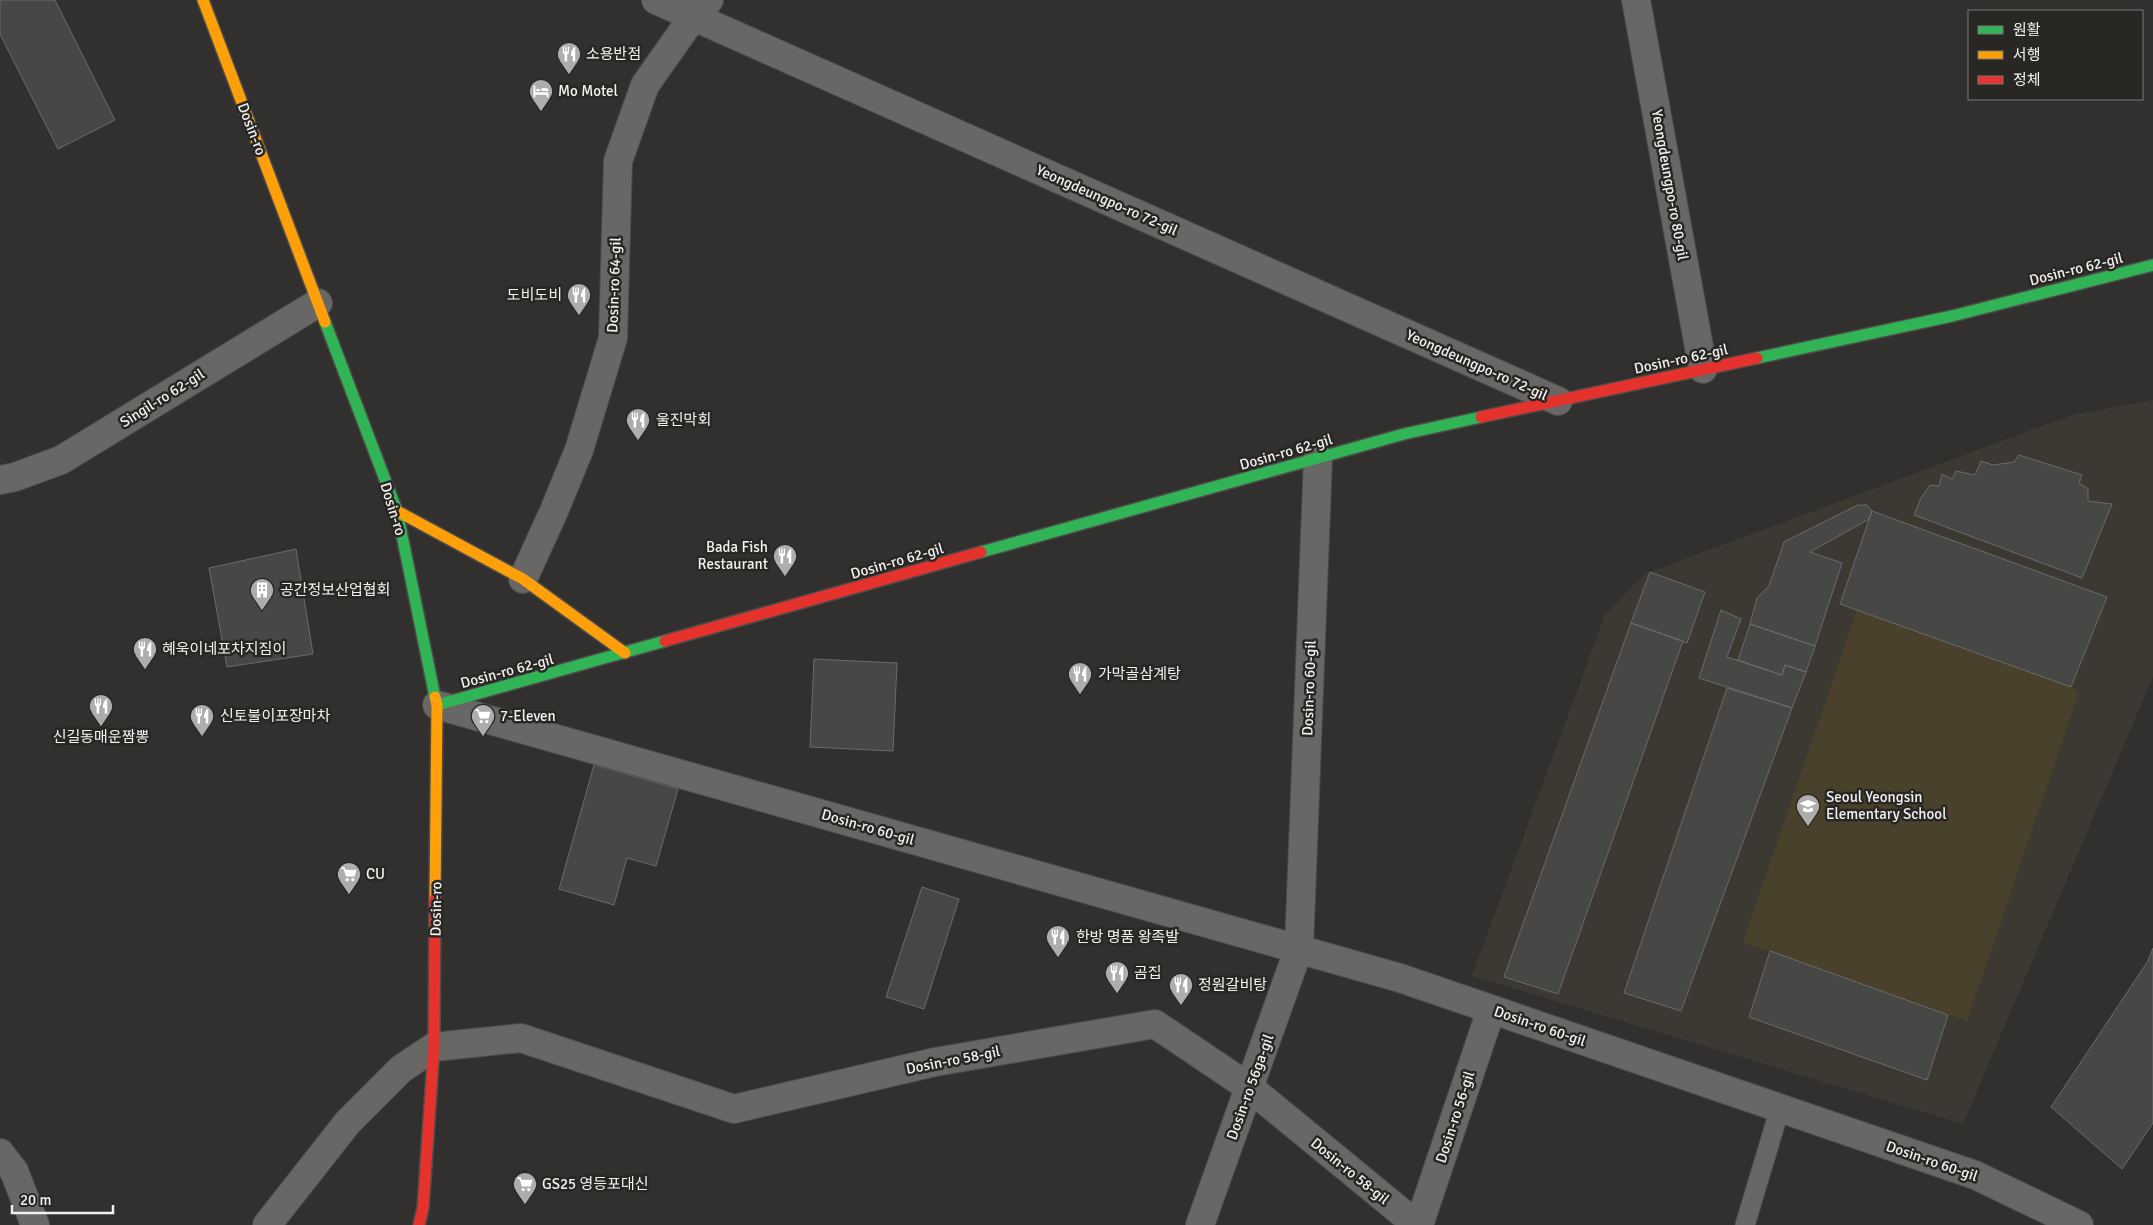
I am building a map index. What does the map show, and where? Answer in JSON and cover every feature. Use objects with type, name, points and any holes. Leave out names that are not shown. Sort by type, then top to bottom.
[{"type":"street","name":"Dosin-ro","points":[[203,0],[397,511],[437,705],[434,1047],[423,1208],[419,1225]]},
{"type":"street","name":"Yeongdeungpo-ro 72-gil","points":[[656,0],[701,8],[1558,401]]},
{"type":"street","name":"Yeongdeungpo-ro 80-gil","points":[[1636,0],[1703,369]]},
{"type":"street","name":"Dosin-ro 64-gil","points":[[523,579],[579,450],[613,338],[618,160],[646,85],[701,8]]},
{"type":"street","name":"Dosin-ro 62-gil","points":[[437,705],[626,654],[1404,434],[1952,316],[2153,265]]},
{"type":"street","name":"Singil-ro 62-gil","points":[[0,480],[15,477],[61,460],[318,303]]},
{"type":"street","name":"Dosin-ro 60-gil","points":[[1299,948],[1318,458]]},
{"type":"street","points":[[397,511],[523,579],[626,654]]},
{"type":"street","name":"Dosin-ro 60-gil","points":[[437,705],[1400,978],[1975,1175],[2079,1225]]},
{"type":"street","name":"Dosin-ro 56ga-gil","points":[[1200,1225],[1299,948]]},
{"type":"street","name":"Dosin-ro 56-gil","points":[[1418,1225],[1491,1010]]},
{"type":"street","name":"Dosin-ro 58-gil","points":[[434,1047],[521,1038],[734,1109],[935,1062],[1155,1024],[1250,1088],[1418,1225]]},
{"type":"street","points":[[266,1225],[348,1122],[401,1068],[434,1047]]},
{"type":"street","points":[[0,1153],[14,1171],[35,1225]]},
{"type":"lane","points":[[1745,1225],[1780,1108]]},
{"type":"shaded area","name":"Seoul Yeongsin Elementary School","points":[[2153,400],[2153,677],[1963,1124],[1472,976],[1605,615],[1644,574],[2072,415]]},
{"type":"shaded area","points":[[1857,610],[2071,687],[2079,692],[1967,1021],[1743,942]]},
{"type":"building","points":[[0,0],[55,0],[115,120],[58,149],[0,34]]},
{"type":"building","points":[[2019,455],[2082,475],[2079,483],[2088,489],[2088,501],[2112,504],[2082,578],[1914,515],[1921,498],[1930,485],[1939,486],[1942,474],[1952,479],[1956,471],[1975,475],[1981,461],[1993,465],[2014,462]]},
{"type":"building","points":[[1858,505],[1867,505],[1872,511],[1869,519],[1810,552],[1842,563],[1815,646],[1750,624],[1757,598],[1769,586],[1784,542]]},
{"type":"building","points":[[1872,511],[2107,597],[2071,687],[1840,604]]},
{"type":"building","name":"공간정보산업협회","points":[[296,549],[313,654],[227,667],[209,568]]},
{"type":"building","points":[[1650,572],[1705,592],[1687,643],[1631,623]]},
{"type":"building","points":[[1721,610],[1741,619],[1727,657],[1782,675],[1785,665],[1806,672],[1792,708],[1699,678]]},
{"type":"building","points":[[1631,623],[1683,641],[1558,994],[1504,977]]},
{"type":"building","points":[[1750,624],[1815,646],[1806,672],[1785,665],[1782,675],[1738,660]]},
{"type":"building","points":[[814,659],[897,663],[893,751],[810,747]]},
{"type":"building","points":[[1727,688],[1792,708],[1681,1011],[1624,993]]},
{"type":"building","points":[[594,765],[678,789],[656,866],[627,858],[614,905],[559,889]]},
{"type":"building","points":[[922,887],[959,899],[924,1009],[886,997]]},
{"type":"building","points":[[2153,948],[2153,1123],[2122,1169],[2051,1107],[2148,961]]},
{"type":"building","points":[[1770,951],[1948,1015],[1927,1080],[1749,1017]]},
{"type":"traffic: fast","points":[[1757,358],[1952,316],[2153,265]]},
{"type":"traffic: fast","points":[[325,322],[397,511],[435,697]]},
{"type":"traffic: fast","points":[[981,552],[1404,434],[1481,417]]},
{"type":"traffic: fast","points":[[437,705],[665,641]]},
{"type":"traffic: slow","points":[[203,0],[325,322]]},
{"type":"traffic: slow","points":[[397,511],[523,579],[625,653]]},
{"type":"traffic: slow","points":[[435,697],[437,705],[435,899]]},
{"type":"traffic: jam","points":[[1481,417],[1757,358]]},
{"type":"traffic: jam","points":[[665,641],[981,552]]},
{"type":"traffic: jam","points":[[419,1225],[423,1208],[434,1047],[435,899]]},
{"type":"place","name":"소용반점","points":[[569,75]]},
{"type":"place","name":"Mo Motel","points":[[541,112]]},
{"type":"place","name":"도비도비","points":[[579,316]]},
{"type":"place","name":"울진막회","points":[[638,441]]},
{"type":"place","name":"Bada Fish Restaurant","points":[[785,577]]},
{"type":"place","name":"공간정보산업협회","points":[[262,611]]},
{"type":"place","name":"혜욱이네포차지짐이","points":[[145,670]]},
{"type":"place","name":"가막골삼계탕","points":[[1080,695]]},
{"type":"place","name":"신길동매운짬뽕","points":[[101,727]]},
{"type":"place","name":"신토불이포장마차","points":[[202,737]]},
{"type":"place","name":"7-Eleven","points":[[483,737]]},
{"type":"place","name":"Seoul Yeongsin Elementary School","points":[[1808,827]]},
{"type":"place","name":"CU","points":[[349,895]]},
{"type":"place","name":"한방 명품 왕족발","points":[[1058,958]]},
{"type":"place","name":"곰집","points":[[1117,994]]},
{"type":"place","name":"정원갈비탕","points":[[1181,1006]]},
{"type":"place","name":"GS25 영등포대신","points":[[525,1205]]}]
